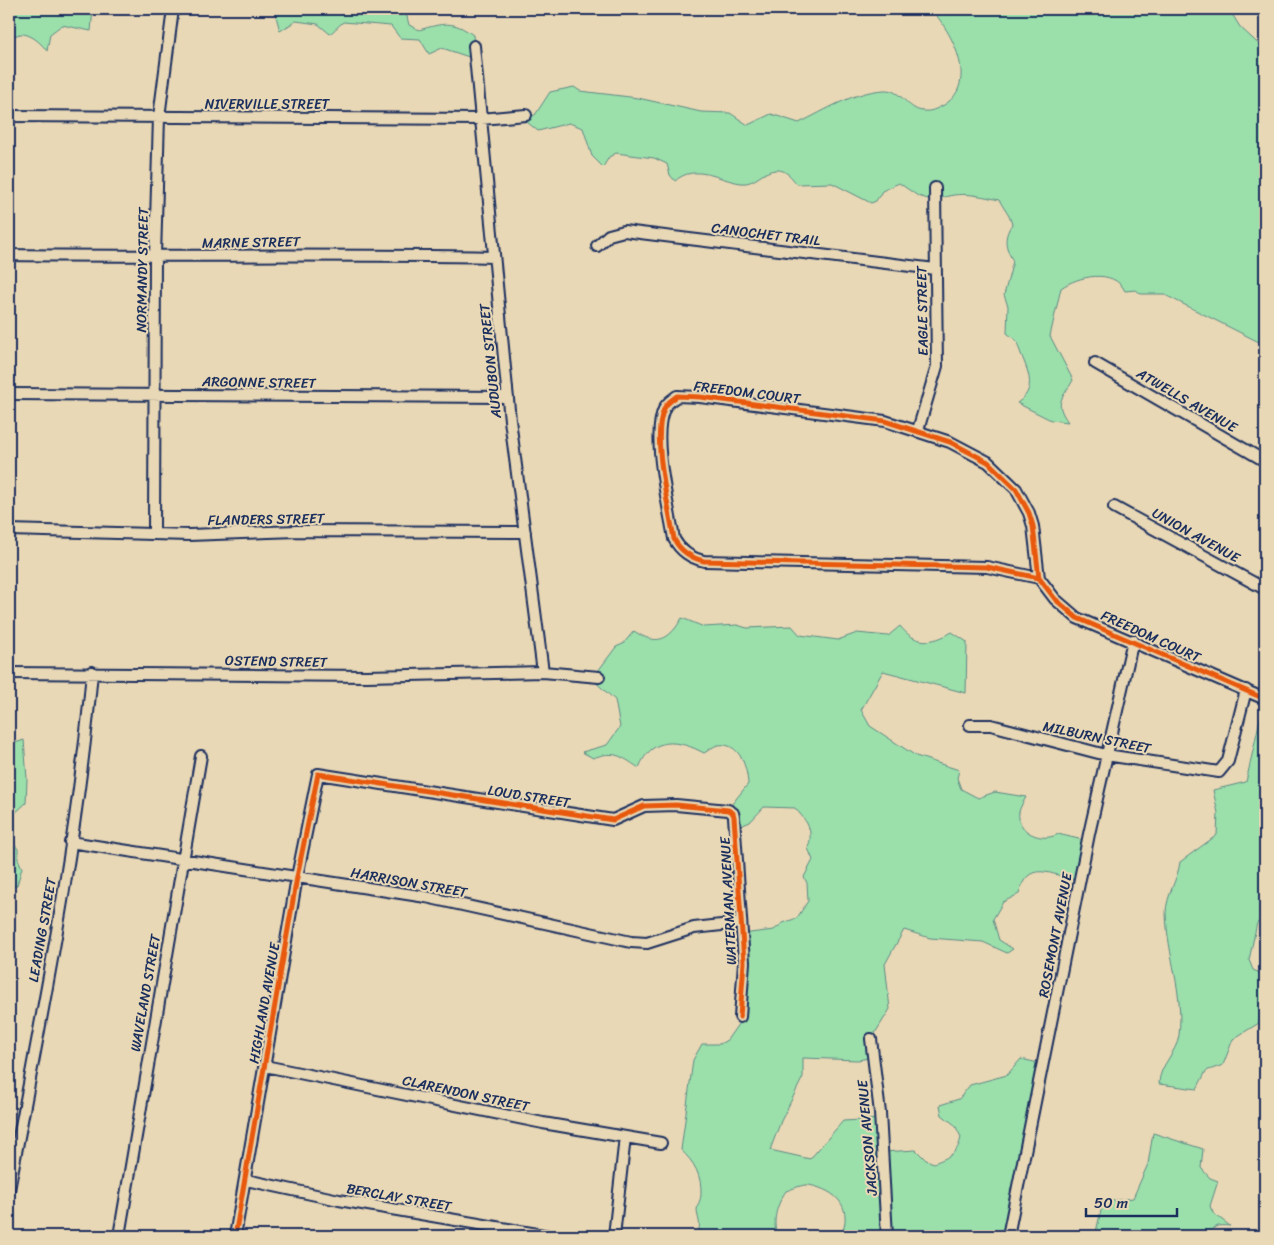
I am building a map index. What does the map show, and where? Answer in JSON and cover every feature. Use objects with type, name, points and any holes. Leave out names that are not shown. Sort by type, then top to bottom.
[{"type":"street","name":"NORMANDY STREET","points":[[154,533],[155,256],[159,117],[173,9]]},
{"type":"street","name":"AUDUBON STREET","points":[[474,46],[508,397],[543,672]]},
{"type":"street","name":"NIVERVILLE STREET","points":[[9,116],[481,119],[526,115]]},
{"type":"street","name":"EAGLE STREET","points":[[918,430],[937,366],[935,188]]},
{"type":"street","name":"CANOCHET TRAIL","points":[[597,246],[609,235],[624,231],[935,269]]},
{"type":"street","name":"MARNE STREET","points":[[9,255],[342,254],[494,257]]},
{"type":"street","name":"ATWELLS AVENUE","points":[[1095,363],[1265,461]]},
{"type":"street","name":"ARGONNE STREET","points":[[9,394],[508,397]]},
{"type":"street","name":"FREEDOM COURT","points":[[1039,578],[986,567],[704,561],[691,558],[678,547],[674,539],[659,443],[661,418],[664,408],[677,396],[750,402],[864,417],[918,430],[950,442],[988,462],[1012,483],[1023,501],[1033,526],[1039,578],[1055,599],[1077,618],[1133,640],[1265,699]]},
{"type":"street","name":"UNION AVENUE","points":[[1114,507],[1265,589]]},
{"type":"street","name":"FLANDERS STREET","points":[[9,530],[189,535],[297,531],[525,532]]},
{"type":"street","name":"ROSEMONT AVENUE","points":[[1008,1236],[1106,756],[1133,640]]},
{"type":"street","name":"OSTEND STREET","points":[[9,673],[92,672],[367,676],[543,672],[599,676]]},
{"type":"street","name":"LEADING STREET","points":[[9,1190],[70,842],[87,733],[92,672]]},
{"type":"street","name":"MILBURN STREET","points":[[970,725],[991,725],[1106,756],[1219,772],[1228,761],[1246,690]]},
{"type":"street","name":"WAVELAND STREET","points":[[119,1236],[172,916],[184,859],[201,756]]},
{"type":"street","name":"LOUD STREET","points":[[318,774],[613,820],[644,806],[720,808],[733,814]]},
{"type":"street","name":"HIGHLAND AVENUE","points":[[235,1236],[297,877],[318,774]]},
{"type":"street","name":"WATERMAN AVENUE","points":[[733,814],[744,962],[740,1017]]},
{"type":"street","name":"HARRISON STREET","points":[[70,842],[426,898],[631,942],[647,943],[694,928],[740,922]]},
{"type":"street","name":"JACKSON AVENUE","points":[[871,1039],[880,1113],[887,1236]]},
{"type":"street","name":"CLARENDON STREET","points":[[265,1066],[542,1123],[661,1143]]},
{"type":"street","points":[[614,1236],[625,1137]]},
{"type":"street","name":"BERCLAY STREET","points":[[246,1180],[339,1200],[548,1236]]},
{"type":"green space","points":[[9,9],[93,9],[91,31],[62,25],[50,34],[47,51],[39,42],[28,35],[20,34],[9,38]]},
{"type":"green space","points":[[274,9],[405,9],[409,25],[419,30],[447,24],[459,27],[473,35],[475,59],[442,48],[429,54],[420,39],[400,38],[391,26],[343,22],[330,34],[318,24],[296,21],[280,31]]},
{"type":"green space","points":[[931,9],[1229,9],[1240,27],[1265,50],[1265,345],[1163,294],[1141,294],[1136,290],[1125,291],[1113,279],[1104,277],[1095,276],[1077,280],[1061,288],[1050,336],[1073,380],[1060,404],[1063,415],[1068,422],[1051,420],[1017,403],[1025,396],[1029,389],[1029,381],[1017,341],[1007,333],[1008,306],[1004,295],[1013,261],[1008,251],[1006,238],[1012,224],[999,200],[975,195],[959,195],[935,201],[918,196],[899,183],[882,191],[876,201],[871,203],[832,183],[797,184],[788,174],[780,170],[767,172],[755,180],[746,183],[699,173],[691,173],[675,181],[670,175],[667,164],[654,158],[616,153],[609,157],[603,167],[592,156],[583,128],[569,123],[538,131],[522,118],[535,115],[550,92],[574,87],[580,91],[638,98],[701,112],[730,113],[748,125],[771,114],[799,123],[861,94],[884,90],[900,96],[917,110],[931,111],[944,105],[955,95],[960,84],[961,71],[958,57],[947,30]]},
{"type":"green space","points":[[682,618],[704,627],[737,625],[747,628],[792,626],[800,635],[838,640],[857,633],[888,636],[900,626],[912,637],[924,641],[938,639],[952,632],[967,642],[966,693],[883,671],[861,710],[870,726],[916,756],[959,770],[957,778],[961,789],[978,798],[995,792],[1026,797],[1019,812],[1019,819],[1026,831],[1038,837],[1058,834],[1087,841],[1077,881],[1049,873],[1034,873],[1028,876],[1023,883],[1019,894],[1003,902],[993,919],[999,940],[1013,949],[1007,953],[983,942],[930,938],[904,930],[885,964],[890,1009],[872,1038],[874,1057],[858,1060],[803,1058],[803,1077],[781,1121],[770,1150],[810,1159],[843,1121],[880,1119],[883,1152],[916,1150],[926,1160],[934,1163],[952,1154],[958,1147],[961,1137],[955,1125],[942,1115],[940,1105],[959,1099],[970,1085],[1007,1075],[1021,1059],[1043,1064],[1008,1236],[841,1236],[845,1217],[844,1209],[840,1202],[828,1192],[807,1185],[786,1191],[783,1196],[775,1218],[777,1236],[697,1236],[699,1225],[697,1210],[701,1197],[699,1175],[690,1159],[681,1150],[693,1060],[702,1044],[720,1044],[727,1040],[741,1020],[742,934],[774,930],[783,923],[797,918],[808,901],[807,883],[804,877],[813,860],[808,848],[810,831],[803,817],[795,808],[764,807],[750,822],[736,828],[728,809],[748,784],[744,763],[732,747],[718,745],[704,753],[685,745],[666,743],[651,750],[639,768],[617,755],[607,754],[593,758],[582,752],[607,745],[620,727],[615,700],[592,679],[616,647],[623,644],[634,631],[649,639],[661,639],[672,632]]},
{"type":"green space","points":[[1264,701],[1265,917],[1257,923],[1249,960],[1253,970],[1265,975],[1259,1023],[1233,1039],[1223,1065],[1206,1071],[1197,1089],[1159,1084],[1162,1071],[1178,1041],[1180,1020],[1167,928],[1166,913],[1168,900],[1180,862],[1217,835],[1218,813],[1213,790],[1246,782]]},
{"type":"green space","points":[[24,740],[27,779],[26,803],[12,816],[9,826],[9,745]]},
{"type":"green space","points":[[9,836],[18,849],[18,859],[22,868],[17,885],[9,889]]},
{"type":"green space","points":[[1153,1133],[1203,1149],[1201,1168],[1210,1178],[1218,1181],[1210,1206],[1213,1213],[1230,1226],[1217,1226],[1207,1236],[1095,1236],[1103,1202],[1133,1198],[1148,1164]]},
{"type":"cycle path","points":[[1039,578],[987,567],[704,561],[695,558],[683,551],[674,539],[660,454],[660,421],[665,407],[677,396],[700,397],[885,421],[950,442],[988,462],[1016,489],[1029,513],[1033,526],[1039,578],[1055,599],[1077,618],[1265,699]]},
{"type":"cycle path","points":[[235,1236],[297,877],[318,774],[613,820],[644,806],[676,805],[728,810],[733,813],[734,817],[744,962],[740,1017]]}]
